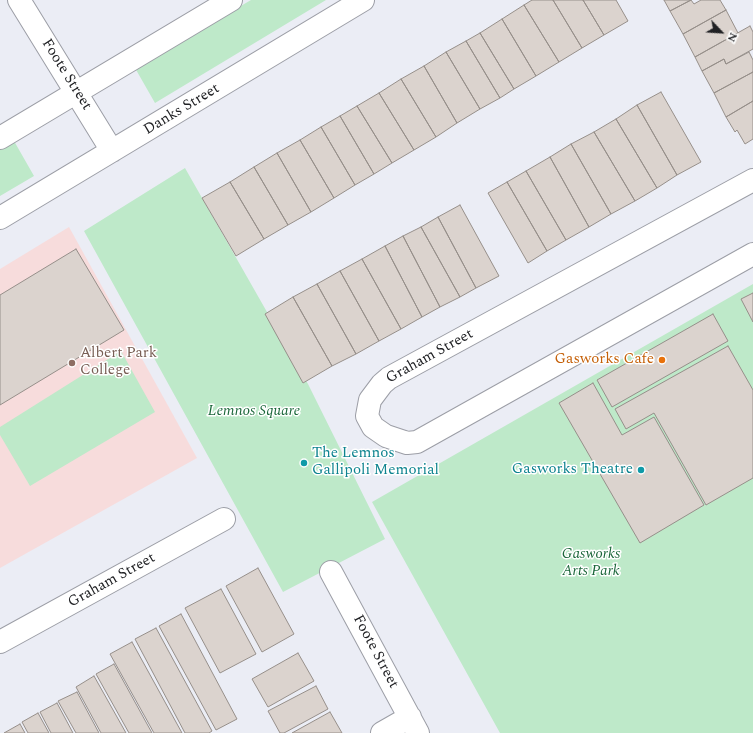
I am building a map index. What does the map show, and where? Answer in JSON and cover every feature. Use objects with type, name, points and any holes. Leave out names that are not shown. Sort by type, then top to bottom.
[{"type":"street","name":"Foote Street","points":[[19,0],[112,151]]},
{"type":"street","points":[[0,138],[230,0]]},
{"type":"street","name":"Danks Street","points":[[0,218],[363,0]]},
{"type":"street","name":"Graham Street","points":[[753,180],[389,378],[382,384],[370,400],[367,416],[373,427],[386,436],[407,443],[417,442],[753,254]]},
{"type":"street","name":"Graham Street","points":[[0,642],[224,519]]},
{"type":"street","name":"Foote Street","points":[[331,572],[414,725]]},
{"type":"street","points":[[382,733],[414,725]]},
{"type":"shaded area","name":"Albert Park College","points":[[69,227],[197,458],[0,568],[0,269]]},
{"type":"green space","points":[[251,0],[326,0],[155,103],[135,68]]},
{"type":"green space","points":[[14,141],[34,176],[0,196],[0,149]]},
{"type":"green space","name":"Lemnos Square","points":[[185,168],[308,384],[385,539],[283,592],[84,231]]},
{"type":"green space","name":"Gasworks Arts Park","points":[[753,284],[753,733],[500,733],[372,502]]},
{"type":"green space","points":[[121,351],[155,412],[30,486],[0,435],[0,427]]},
{"type":"building","points":[[532,0],[553,0],[582,48],[559,62],[524,5]]},
{"type":"building","points":[[553,0],[583,0],[604,35],[582,48]]},
{"type":"building","points":[[583,0],[616,0],[628,21],[604,35]]},
{"type":"building","points":[[664,0],[691,0],[670,11]]},
{"type":"building","points":[[691,0],[694,4],[701,0],[720,0],[726,10],[683,34],[670,11]]},
{"type":"building","points":[[524,5],[559,62],[536,76],[502,19]]},
{"type":"building","points":[[726,10],[738,33],[695,57],[683,34]]},
{"type":"building","points":[[502,19],[536,76],[514,89],[480,33]]},
{"type":"building","points":[[750,26],[753,32],[753,49],[726,64],[724,59],[702,71],[695,57]]},
{"type":"building","points":[[480,33],[514,89],[500,98],[466,41]]},
{"type":"building","points":[[466,41],[500,98],[480,109],[446,52]]},
{"type":"building","points":[[446,52],[480,109],[457,123],[424,66]]},
{"type":"building","points":[[749,52],[753,60],[753,72],[714,93],[702,71],[724,59],[726,64]]},
{"type":"building","points":[[424,66],[457,123],[436,137],[401,79]]},
{"type":"building","points":[[753,72],[753,101],[726,117],[714,93]]},
{"type":"building","points":[[401,79],[436,137],[414,150],[379,93]]},
{"type":"building","points":[[661,92],[701,162],[677,175],[637,105]]},
{"type":"building","points":[[379,93],[414,150],[392,163],[357,106]]},
{"type":"building","points":[[753,101],[753,139],[745,144],[737,130],[735,132],[726,117]]},
{"type":"building","points":[[637,105],[677,175],[657,188],[616,119]]},
{"type":"building","points":[[357,106],[392,163],[374,174],[340,116]]},
{"type":"building","points":[[340,116],[374,174],[355,185],[321,127]]},
{"type":"building","points":[[616,119],[657,188],[635,201],[594,132]]},
{"type":"building","points":[[321,127],[355,185],[334,198],[300,140]]},
{"type":"building","points":[[594,132],[635,201],[611,214],[571,144]]},
{"type":"building","points":[[300,140],[334,198],[311,212],[277,153]]},
{"type":"building","points":[[571,144],[611,214],[589,227],[550,157]]},
{"type":"building","points":[[277,153],[311,212],[288,225],[254,167]]},
{"type":"building","points":[[550,157],[589,227],[566,240],[526,171]]},
{"type":"building","points":[[254,167],[288,225],[264,239],[230,182]]},
{"type":"building","points":[[526,171],[566,240],[547,251],[507,182]]},
{"type":"building","points":[[230,182],[264,239],[236,256],[202,198]]},
{"type":"building","points":[[507,182],[547,251],[528,263],[488,193]]},
{"type":"building","points":[[460,205],[499,276],[476,288],[438,217]]},
{"type":"building","points":[[438,217],[476,288],[460,297],[421,227]]},
{"type":"building","points":[[421,227],[460,297],[440,307],[403,236]]},
{"type":"building","points":[[403,236],[440,307],[422,317],[385,246]]},
{"type":"building","points":[[385,246],[422,317],[401,329],[362,259]]},
{"type":"building","points":[[76,249],[124,330],[0,405],[0,295]]},
{"type":"building","points":[[362,259],[401,329],[379,341],[340,271]]},
{"type":"building","points":[[340,271],[379,341],[356,354],[317,284]]},
{"type":"building","points":[[317,284],[356,354],[332,366],[293,297]]},
{"type":"building","points":[[753,293],[753,322],[741,299]]},
{"type":"building","points":[[293,297],[332,366],[303,383],[265,314]]},
{"type":"building","name":"Gasworks Cafe","points":[[713,314],[728,341],[612,407],[597,380]]},
{"type":"building","points":[[728,346],[753,390],[753,478],[706,505],[654,413],[626,429],[615,409]]},
{"type":"building","name":"Gasworks Theatre","points":[[593,383],[622,435],[654,417],[704,505],[640,543],[559,403]]},
{"type":"building","points":[[258,568],[294,634],[262,652],[226,586]]},
{"type":"building","points":[[221,589],[256,654],[220,673],[185,608]]},
{"type":"building","points":[[181,614],[237,719],[216,730],[159,626]]},
{"type":"building","points":[[156,628],[212,731],[209,733],[185,733],[135,639]]},
{"type":"building","points":[[132,642],[182,733],[154,733],[110,654]]},
{"type":"building","points":[[298,653],[314,681],[268,707],[252,679]]},
{"type":"building","points":[[114,664],[152,733],[129,733],[96,674]]},
{"type":"building","points":[[94,676],[126,733],[101,733],[76,687]]},
{"type":"building","points":[[316,686],[328,709],[284,733],[280,733],[268,711]]},
{"type":"building","points":[[77,692],[99,733],[76,733],[58,701]]},
{"type":"building","points":[[57,703],[73,733],[51,733],[40,712]]},
{"type":"building","points":[[330,712],[342,733],[292,733]]},
{"type":"building","points":[[38,713],[49,733],[28,733],[22,722]]},
{"type":"building","points":[[20,724],[25,733],[4,733]]},
{"type":"place","name":"Gasworks Cafe","points":[[662,360]]},
{"type":"place","name":"Albert Park College","points":[[72,363]]},
{"type":"place","name":"The Lemnos Gallipoli Memorial","points":[[304,463]]},
{"type":"place","name":"Gasworks Theatre","points":[[641,470]]}]
